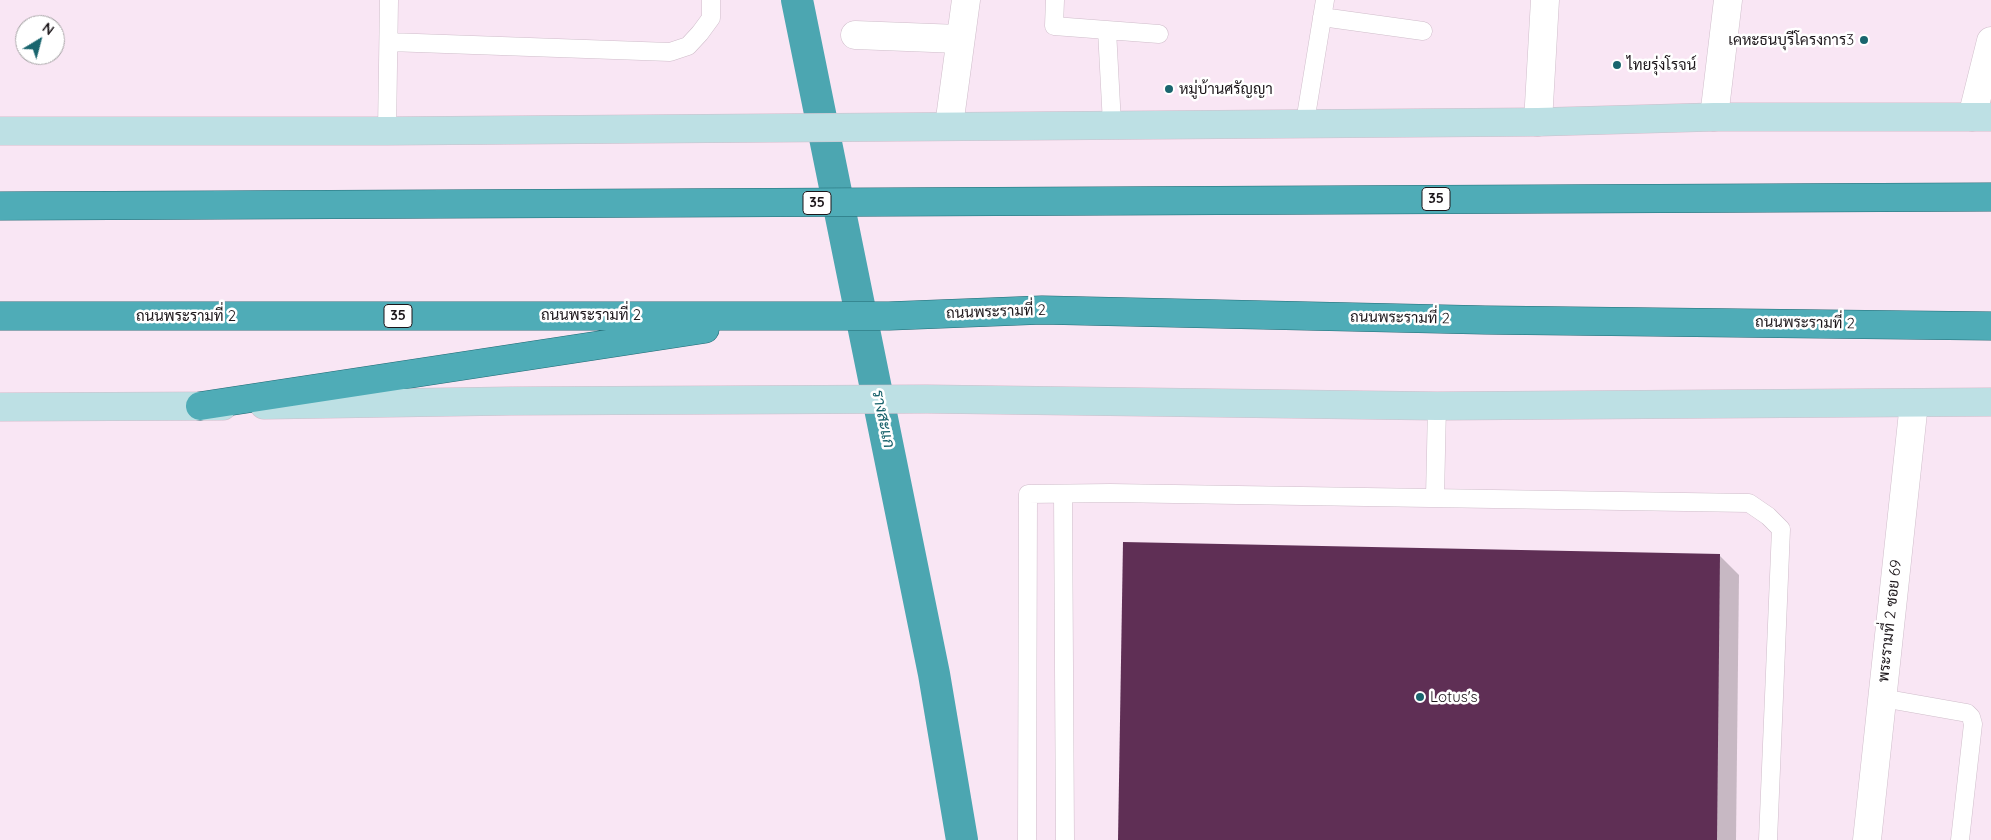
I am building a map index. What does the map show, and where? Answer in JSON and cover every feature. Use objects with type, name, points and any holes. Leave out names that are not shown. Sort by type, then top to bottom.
[{"type":"highway","name":"35","points":[[0,206],[1991,197]]},
{"type":"highway","name":"ถนนพระรามที่ 2","points":[[0,316],[889,316],[1042,310],[1475,319],[1991,326]]},
{"type":"highway","points":[[200,406],[796,315]]},
{"type":"main road","points":[[0,131],[878,128],[1305,122],[1538,122],[1714,117],[1981,117]]},
{"type":"main road","points":[[0,407],[521,401],[927,399],[1437,406],[1991,402]]},
{"type":"street","points":[[949,126],[959,39],[966,0]]},
{"type":"street","points":[[1538,122],[1545,0]]},
{"type":"street","points":[[1714,117],[1728,0]]},
{"type":"street","points":[[855,35],[959,39]]},
{"type":"street","points":[[1981,117],[1991,42]]},
{"type":"street","name":"พระรามที่ 2 ซอย 69","points":[[1867,840],[1914,403]]},
{"type":"lane","points":[[387,131],[389,0]]},
{"type":"lane","points":[[389,42],[670,52],[688,46],[700,34],[711,18],[711,0]]},
{"type":"lane","points":[[1055,0],[1054,26],[1159,34]]},
{"type":"lane","points":[[1305,122],[1325,0]]},
{"type":"lane","points":[[1322,17],[1423,31]]},
{"type":"lane","points":[[1107,30],[1112,124]]},
{"type":"lane","points":[[1435,497],[1437,406]]},
{"type":"lane","points":[[1027,840],[1028,494],[1063,494],[1435,497],[1749,503],[1768,516],[1781,529],[1768,840]]},
{"type":"lane","points":[[1063,494],[1065,840]]},
{"type":"lane","points":[[1882,698],[1967,713],[1971,717],[1973,724],[1960,840]]},
{"type":"building","name":"Lotus's","points":[[1123,542],[1720,554],[1717,840],[1118,840]]},
{"type":"waterway","name":"รางสะแก","points":[[797,0],[934,674],[962,840]]},
{"type":"place","name":"เคหะธนบุรีโครงการ3","points":[[1864,40]]},
{"type":"place","name":"ไทยรุ่งโรจน์","points":[[1617,65]]},
{"type":"place","name":"หมู่บ้านศรัญญา","points":[[1169,89]]},
{"type":"place","name":"Lotus's","points":[[1420,697]]}]
